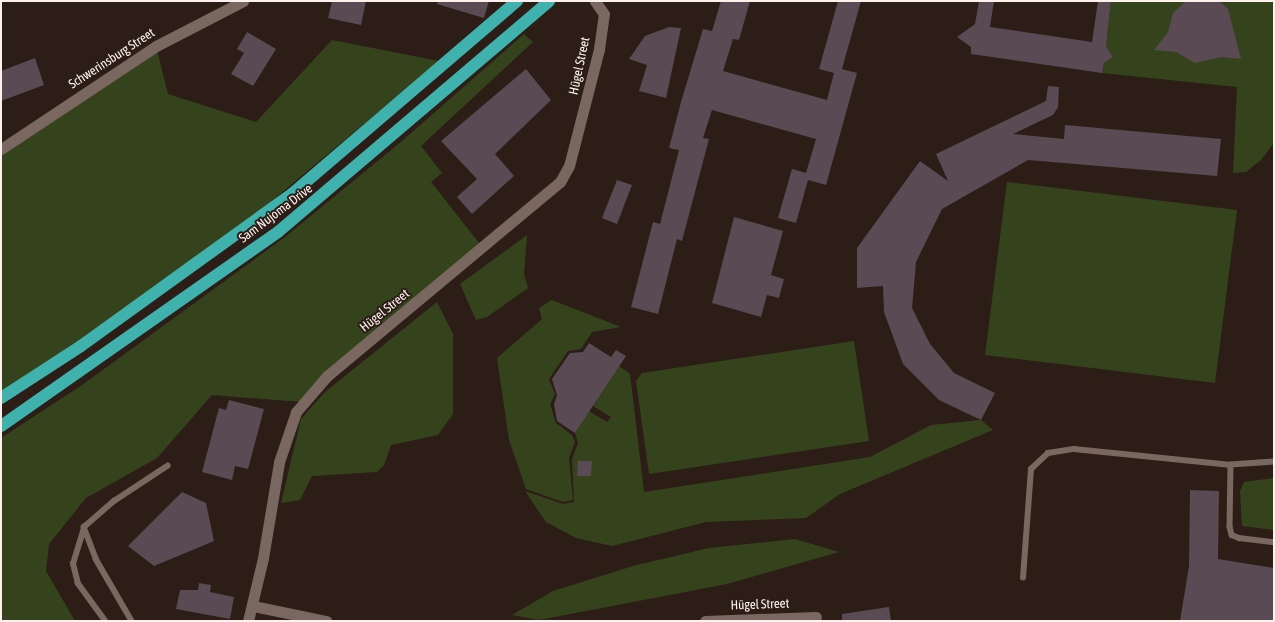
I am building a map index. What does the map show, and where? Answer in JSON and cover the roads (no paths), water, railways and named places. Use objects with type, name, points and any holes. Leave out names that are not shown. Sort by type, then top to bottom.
[{"type":"highway","name":"Sam Nujoma Drive","points":[[1,398],[88,341],[293,193],[517,1]]},
{"type":"highway","name":"Sam Nujoma Drive","points":[[1,426],[278,232],[549,1]]},
{"type":"street","name":"Schwerinsburg Street","points":[[1,150],[156,46],[243,1]]},
{"type":"street","name":"Hügel Street","points":[[248,621],[253,606],[279,462],[289,425],[303,402],[327,376],[554,191],[566,174],[599,49],[604,14],[595,1]]},
{"type":"street","points":[[253,606],[326,621]]},
{"type":"street","name":"Hügel Street","points":[[705,621],[816,617]]},
{"type":"lane","points":[[1023,578],[1031,468],[1048,452],[1074,450],[1232,465],[1274,462]]},
{"type":"lane","points":[[1232,465],[1232,535],[1274,542]]},
{"type":"lane","points":[[105,621],[78,584],[73,564],[84,527],[114,501],[167,466]]},
{"type":"lane","points":[[84,527],[96,559],[132,621]]}]
